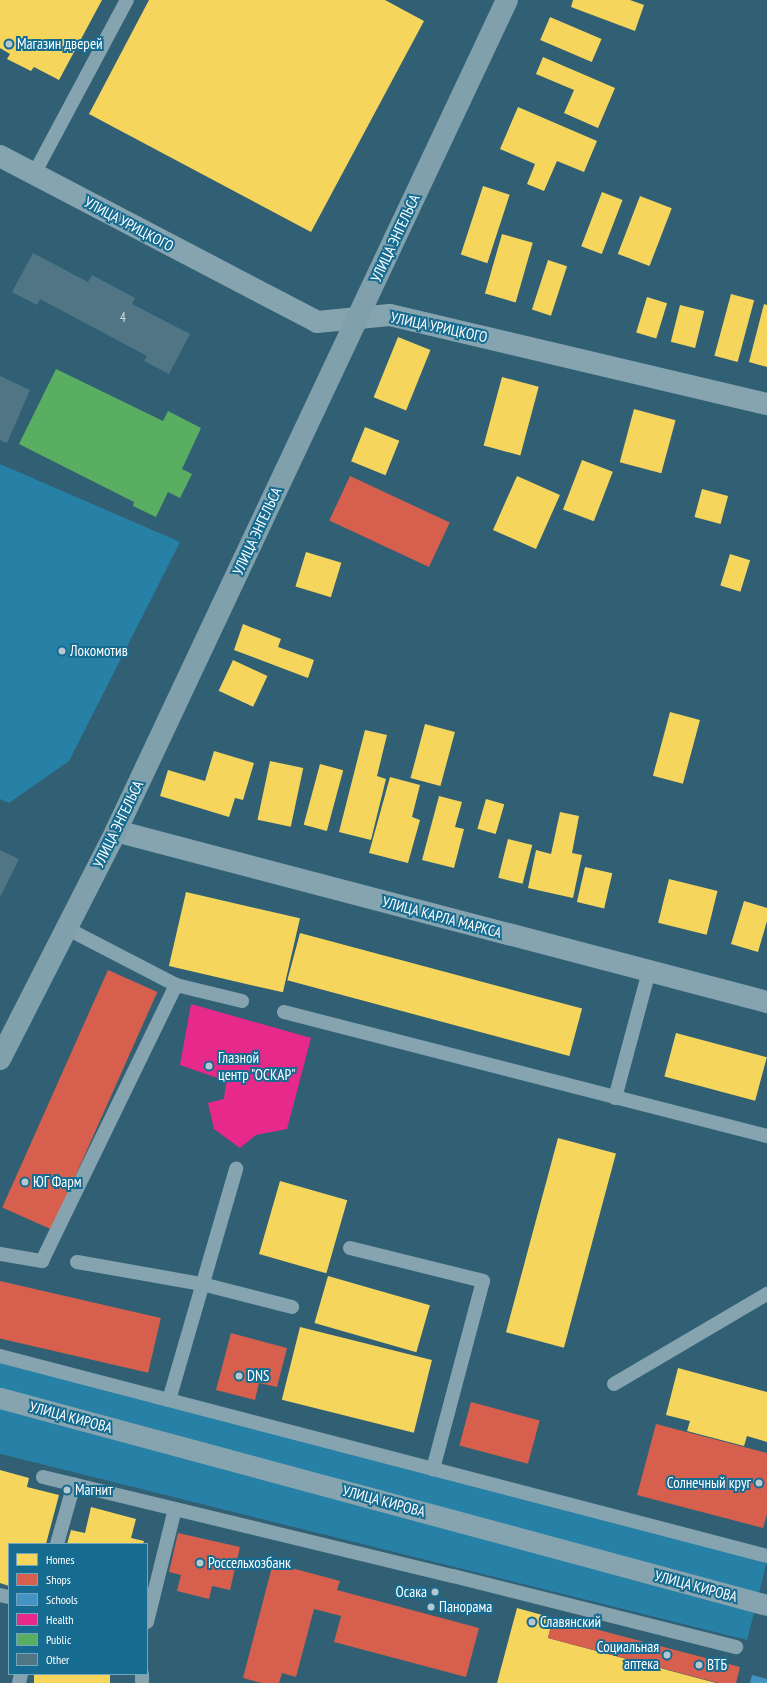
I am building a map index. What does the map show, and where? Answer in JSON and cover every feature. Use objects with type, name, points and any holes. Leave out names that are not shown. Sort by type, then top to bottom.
[{"type":"main road","name":"УЛИЦА ЭНГЕЛЬСА","points":[[0,1059],[116,831],[507,0]]},
{"type":"street","name":"УЛИЦА УРИЦКОГО","points":[[0,156],[317,322],[390,315],[767,404]]},
{"type":"street","name":"УЛИЦА КАРЛА МАРКСА","points":[[116,831],[767,1002]]},
{"type":"street","name":"УЛИЦА КИРОВА","points":[[0,1398],[767,1605]]},
{"type":"lane","points":[[34,174],[127,0]]},
{"type":"lane","points":[[66,928],[176,985],[242,1001]]},
{"type":"lane","points":[[615,1098],[649,971]]},
{"type":"lane","points":[[0,1254],[42,1260],[176,985]]},
{"type":"lane","points":[[284,1012],[767,1136]]},
{"type":"lane","points":[[169,1400],[236,1169]]},
{"type":"lane","points":[[350,1248],[482,1281],[433,1469]]},
{"type":"lane","points":[[77,1262],[202,1284],[292,1307]]},
{"type":"lane","points":[[614,1384],[767,1294]]},
{"type":"lane","points":[[0,1356],[767,1556]]},
{"type":"lane","points":[[43,1477],[736,1647]]},
{"type":"lane","points":[[57,1543],[74,1484]]},
{"type":"lane","points":[[148,1618],[175,1509]]},
{"type":"shaded area","name":"Локомотив","points":[[0,464],[180,542],[69,761],[9,803],[0,799]]},
{"type":"shaded area","points":[[0,1363],[767,1554],[767,1561],[747,1640],[0,1454]]},
{"type":"building: Homes","points":[[0,0],[102,0],[59,80],[34,67],[31,71],[7,59],[10,54],[0,48]]},
{"type":"building: Homes","points":[[149,0],[385,0],[424,21],[311,232],[89,114]]},
{"type":"building: Homes","points":[[573,0],[630,0],[644,5],[635,31],[571,7]]},
{"type":"building: Homes","points":[[550,17],[602,39],[592,62],[540,40]]},
{"type":"building: Homes","points":[[543,57],[615,88],[598,128],[564,113],[574,90],[536,74]]},
{"type":"building: Homes","points":[[518,107],[597,141],[584,172],[557,161],[544,191],[527,184],[535,164],[500,149]]},
{"type":"building: Homes","points":[[483,186],[510,195],[487,263],[461,254]]},
{"type":"building: Homes","points":[[602,192],[623,200],[602,254],[581,246]]},
{"type":"building: Homes","points":[[640,196],[672,208],[650,266],[618,254]]},
{"type":"building: Homes","points":[[502,234],[533,243],[516,302],[485,294]]},
{"type":"building: Homes","points":[[548,260],[567,266],[551,316],[532,309]]},
{"type":"building: Homes","points":[[731,294],[754,300],[738,362],[714,356]]},
{"type":"building: Homes","points":[[647,297],[667,303],[656,339],[636,332]]},
{"type":"building: Homes","points":[[764,304],[767,305],[767,367],[749,362]]},
{"type":"building: Homes","points":[[680,305],[704,311],[695,348],[671,342]]},
{"type":"building: Homes","points":[[398,337],[430,350],[406,410],[374,397]]},
{"type":"building: Homes","points":[[502,377],[539,387],[520,455],[484,446]]},
{"type":"building: Homes","points":[[634,409],[676,420],[661,473],[620,462]]},
{"type":"building: Homes","points":[[365,427],[399,441],[385,475],[351,461]]},
{"type":"building: Homes","points":[[582,460],[613,472],[594,521],[563,509]]},
{"type":"building: Homes","points":[[517,476],[560,495],[536,549],[493,530]]},
{"type":"building: Homes","points":[[702,489],[728,496],[721,524],[694,517]]},
{"type":"building: Homes","points":[[306,552],[341,563],[331,597],[295,586]]},
{"type":"building: Homes","points":[[730,554],[750,560],[740,592],[720,586]]},
{"type":"building: Homes","points":[[243,624],[281,639],[278,647],[314,660],[308,678],[234,650]]},
{"type":"building: Homes","points":[[233,660],[267,676],[253,707],[219,691]]},
{"type":"building: Homes","points":[[670,712],[700,720],[683,784],[653,776]]},
{"type":"building: Homes","points":[[425,724],[455,732],[440,786],[411,778]]},
{"type":"building: Homes","points":[[365,730],[387,735],[377,776],[386,779],[371,840],[339,832]]},
{"type":"building: Homes","points":[[214,751],[254,763],[243,800],[235,798],[229,817],[160,796],[168,770],[205,781]]},
{"type":"building: Homes","points":[[270,761],[303,768],[291,827],[258,820]]},
{"type":"building: Homes","points":[[320,764],[343,770],[327,831],[304,825]]},
{"type":"building: Homes","points":[[390,777],[420,785],[412,817],[420,820],[408,863],[369,853]]},
{"type":"building: Homes","points":[[439,796],[462,802],[455,827],[464,829],[454,868],[422,860]]},
{"type":"building: Homes","points":[[486,799],[504,804],[496,834],[477,829]]},
{"type":"building: Homes","points":[[560,812],[579,816],[572,853],[582,855],[573,898],[528,888],[536,850],[551,854]]},
{"type":"building: Homes","points":[[508,839],[532,845],[523,884],[498,878]]},
{"type":"building: Homes","points":[[585,867],[612,873],[604,908],[577,902]]},
{"type":"building: Homes","points":[[669,879],[718,891],[707,935],[658,923]]},
{"type":"building: Homes","points":[[186,892],[300,918],[283,992],[169,966]]},
{"type":"building: Homes","points":[[744,901],[767,908],[767,921],[758,952],[731,944]]},
{"type":"building: Homes","points":[[300,933],[582,1009],[569,1056],[287,980]]},
{"type":"building: Homes","points":[[676,1033],[767,1057],[755,1101],[664,1076]]},
{"type":"building: Homes","points":[[558,1138],[616,1154],[564,1348],[506,1332]]},
{"type":"building: Homes","points":[[280,1181],[347,1200],[326,1273],[259,1254]]},
{"type":"building: Homes","points":[[328,1276],[430,1305],[416,1352],[314,1323]]},
{"type":"building: Homes","points":[[300,1327],[432,1360],[414,1433],[282,1400]]},
{"type":"building: Homes","points":[[678,1368],[767,1392],[767,1442],[747,1436],[744,1446],[687,1431],[690,1421],[666,1415]]},
{"type":"building: Homes","points":[[0,1470],[29,1478],[27,1487],[59,1495],[46,1543],[8,1543],[8,1586],[0,1583]]},
{"type":"building: Homes","points":[[91,1507],[136,1519],[131,1538],[144,1541],[143,1543],[67,1543],[71,1530],[85,1533]]},
{"type":"building: Homes","points":[[517,1608],[553,1618],[548,1638],[716,1683],[497,1683]]},
{"type":"building: Homes","points":[[34,1675],[110,1675],[110,1683],[34,1683]]},
{"type":"building: Shops","points":[[350,476],[450,522],[429,567],[329,520]]},
{"type":"building: Shops","points":[[108,970],[157,992],[52,1229],[2,1208]]},
{"type":"building: Shops","points":[[0,1281],[161,1318],[148,1373],[0,1338]]},
{"type":"building: Shops","points":[[231,1333],[287,1348],[277,1387],[259,1383],[255,1400],[216,1390]]},
{"type":"building: Shops","points":[[471,1402],[540,1420],[528,1464],[459,1445]]},
{"type":"building: Shops","points":[[656,1424],[767,1453],[767,1514],[763,1528],[637,1495]]},
{"type":"building: Shops","points":[[178,1533],[240,1547],[230,1590],[212,1586],[209,1599],[177,1591],[181,1575],[169,1572]]},
{"type":"building: Shops","points":[[273,1563],[340,1581],[337,1590],[479,1628],[466,1677],[334,1642],[341,1616],[314,1609],[296,1677],[282,1673],[279,1683],[262,1683],[243,1678]]},
{"type":"building: Shops","points":[[553,1618],[740,1667],[736,1683],[718,1683],[548,1638]]},
{"type":"building: Schools","points":[[752,1675],[767,1679],[767,1683],[750,1683]]},
{"type":"building: Health","points":[[191,1004],[311,1038],[287,1129],[256,1135],[240,1148],[214,1129],[208,1103],[224,1099],[226,1081],[180,1065]]},
{"type":"building: Public","points":[[56,369],[163,421],[168,411],[201,428],[182,469],[192,474],[180,498],[168,492],[156,517],[133,506],[134,502],[19,444]]},
{"type":"building: Other","points":[[33,253],[88,282],[92,275],[135,298],[132,304],[190,334],[169,374],[144,361],[147,356],[40,299],[37,305],[12,292]]},
{"type":"building: Other","points":[[0,376],[30,390],[7,443],[0,440]]},
{"type":"building: Other","points":[[0,850],[19,859],[0,897]]},
{"type":"place","name":"Магазин дверей","points":[[9,44]]},
{"type":"place","name":"Локомотив","points":[[62,651]]},
{"type":"place","name":"Глазной центр \"ОСКАР\"","points":[[209,1066]]},
{"type":"place","name":"ЮГ Фарм","points":[[25,1182]]},
{"type":"place","name":"DNS","points":[[239,1376]]},
{"type":"place","name":"Солнечный круг","points":[[759,1483]]},
{"type":"place","name":"Магнит","points":[[67,1490]]},
{"type":"place","name":"Россельхозбанк","points":[[200,1563]]},
{"type":"place","name":"Осака","points":[[435,1592]]},
{"type":"place","name":"Панорама","points":[[431,1607]]},
{"type":"place","name":"Славянский","points":[[532,1622]]},
{"type":"place","name":"Социальная аптека","points":[[667,1655]]},
{"type":"place","name":"ВТБ","points":[[699,1665]]}]
